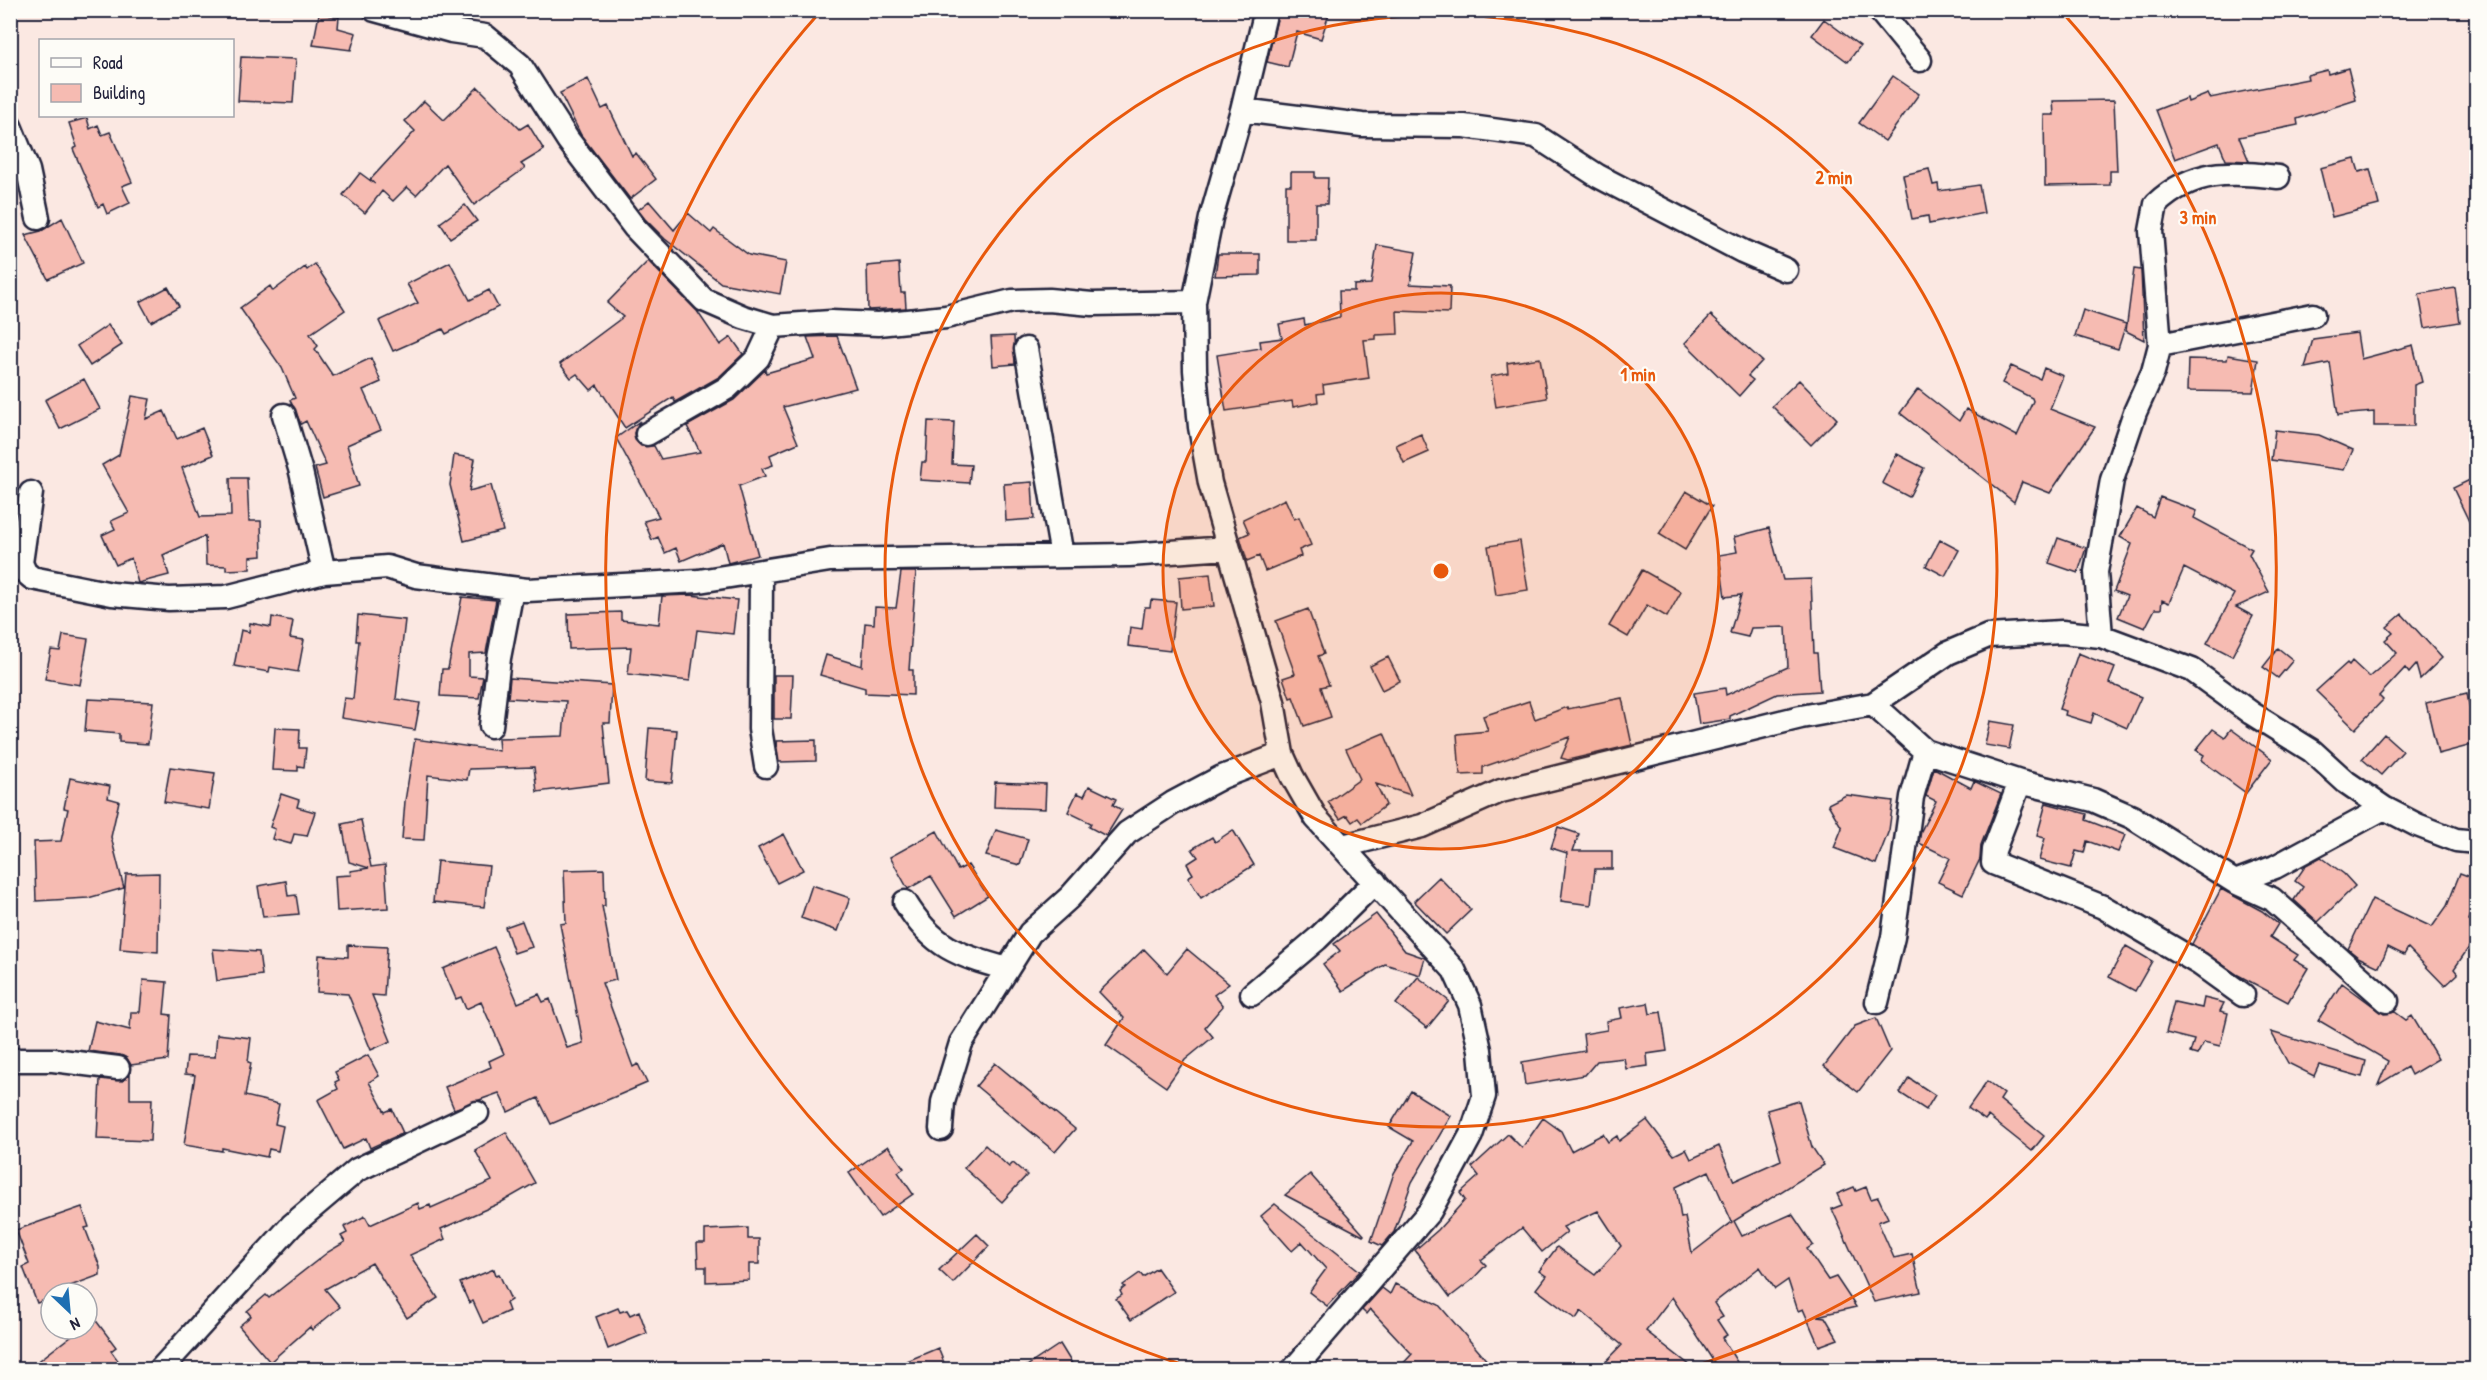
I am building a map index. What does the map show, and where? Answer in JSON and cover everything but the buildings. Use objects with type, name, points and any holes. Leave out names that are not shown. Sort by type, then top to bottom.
[{"type":"street","points":[[375,10],[451,31],[485,36],[520,65],[568,140],[635,228],[704,300],[719,308],[773,326],[831,322],[913,322],[946,317],[1012,301],[1049,300],[1092,304],[1194,302]]},
{"type":"street","points":[[1266,10],[1242,110],[1211,218],[1194,302],[1195,370],[1200,427],[1210,483],[1270,693],[1282,753],[1302,796],[1316,818],[1454,970],[1470,1005],[1480,1050],[1484,1096],[1471,1135],[1430,1211],[1293,1370]]},
{"type":"street","points":[[1879,10],[1920,60]]},
{"type":"street","points":[[1242,110],[1362,125],[1464,126],[1536,136],[1598,176],[1742,251],[1786,270]]},
{"type":"street","points":[[10,126],[28,170],[38,218]]},
{"type":"street","points":[[2101,636],[2096,572],[2112,480],[2135,412],[2153,372],[2160,345],[2151,231],[2156,204],[2178,186],[2204,177],[2235,171],[2278,177]]},
{"type":"street","points":[[2160,345],[2313,315]]},
{"type":"street","points":[[647,434],[727,388],[758,358],[773,326]]},
{"type":"street","points":[[1026,349],[1062,556]]},
{"type":"street","points":[[284,415],[301,472],[324,572]]},
{"type":"street","points":[[31,493],[21,563],[25,572],[32,578],[112,594],[169,599],[226,597],[324,572],[387,567],[417,576],[512,590],[687,582],[830,560],[1062,556],[1227,548]]},
{"type":"street","points":[[761,572],[760,729],[766,766]]},
{"type":"street","points":[[491,726],[499,658],[512,590]]},
{"type":"street","points":[[1343,846],[1422,826],[1501,791],[1801,717],[1873,704],[1948,653],[1988,636],[2062,632],[2101,636],[2192,670],[2251,713],[2312,751],[2346,782],[2384,808],[2417,825],[2456,840],[2476,842]]},
{"type":"street","points":[[1873,704],[1925,751],[2020,782],[2093,801],[2132,817],[2235,882],[2271,899],[2387,1001]]},
{"type":"street","points":[[1877,1002],[1893,937],[1912,797],[1925,751]]},
{"type":"street","points":[[941,1129],[943,1102],[961,1043],[1030,933],[1070,897],[1127,833],[1173,803],[1222,777],[1282,753]]},
{"type":"street","points":[[2020,782],[1994,850],[1993,864],[2103,907],[2200,964],[2243,996]]},
{"type":"street","points":[[2235,882],[2275,867],[2384,808]]},
{"type":"street","points":[[1252,994],[1317,939],[1375,882]]},
{"type":"street","points":[[905,902],[918,922],[941,945],[970,958],[1007,969]]},
{"type":"street","points":[[10,1060],[53,1060],[118,1068]]},
{"type":"street","points":[[160,1370],[292,1225],[357,1170],[477,1113]]}]
